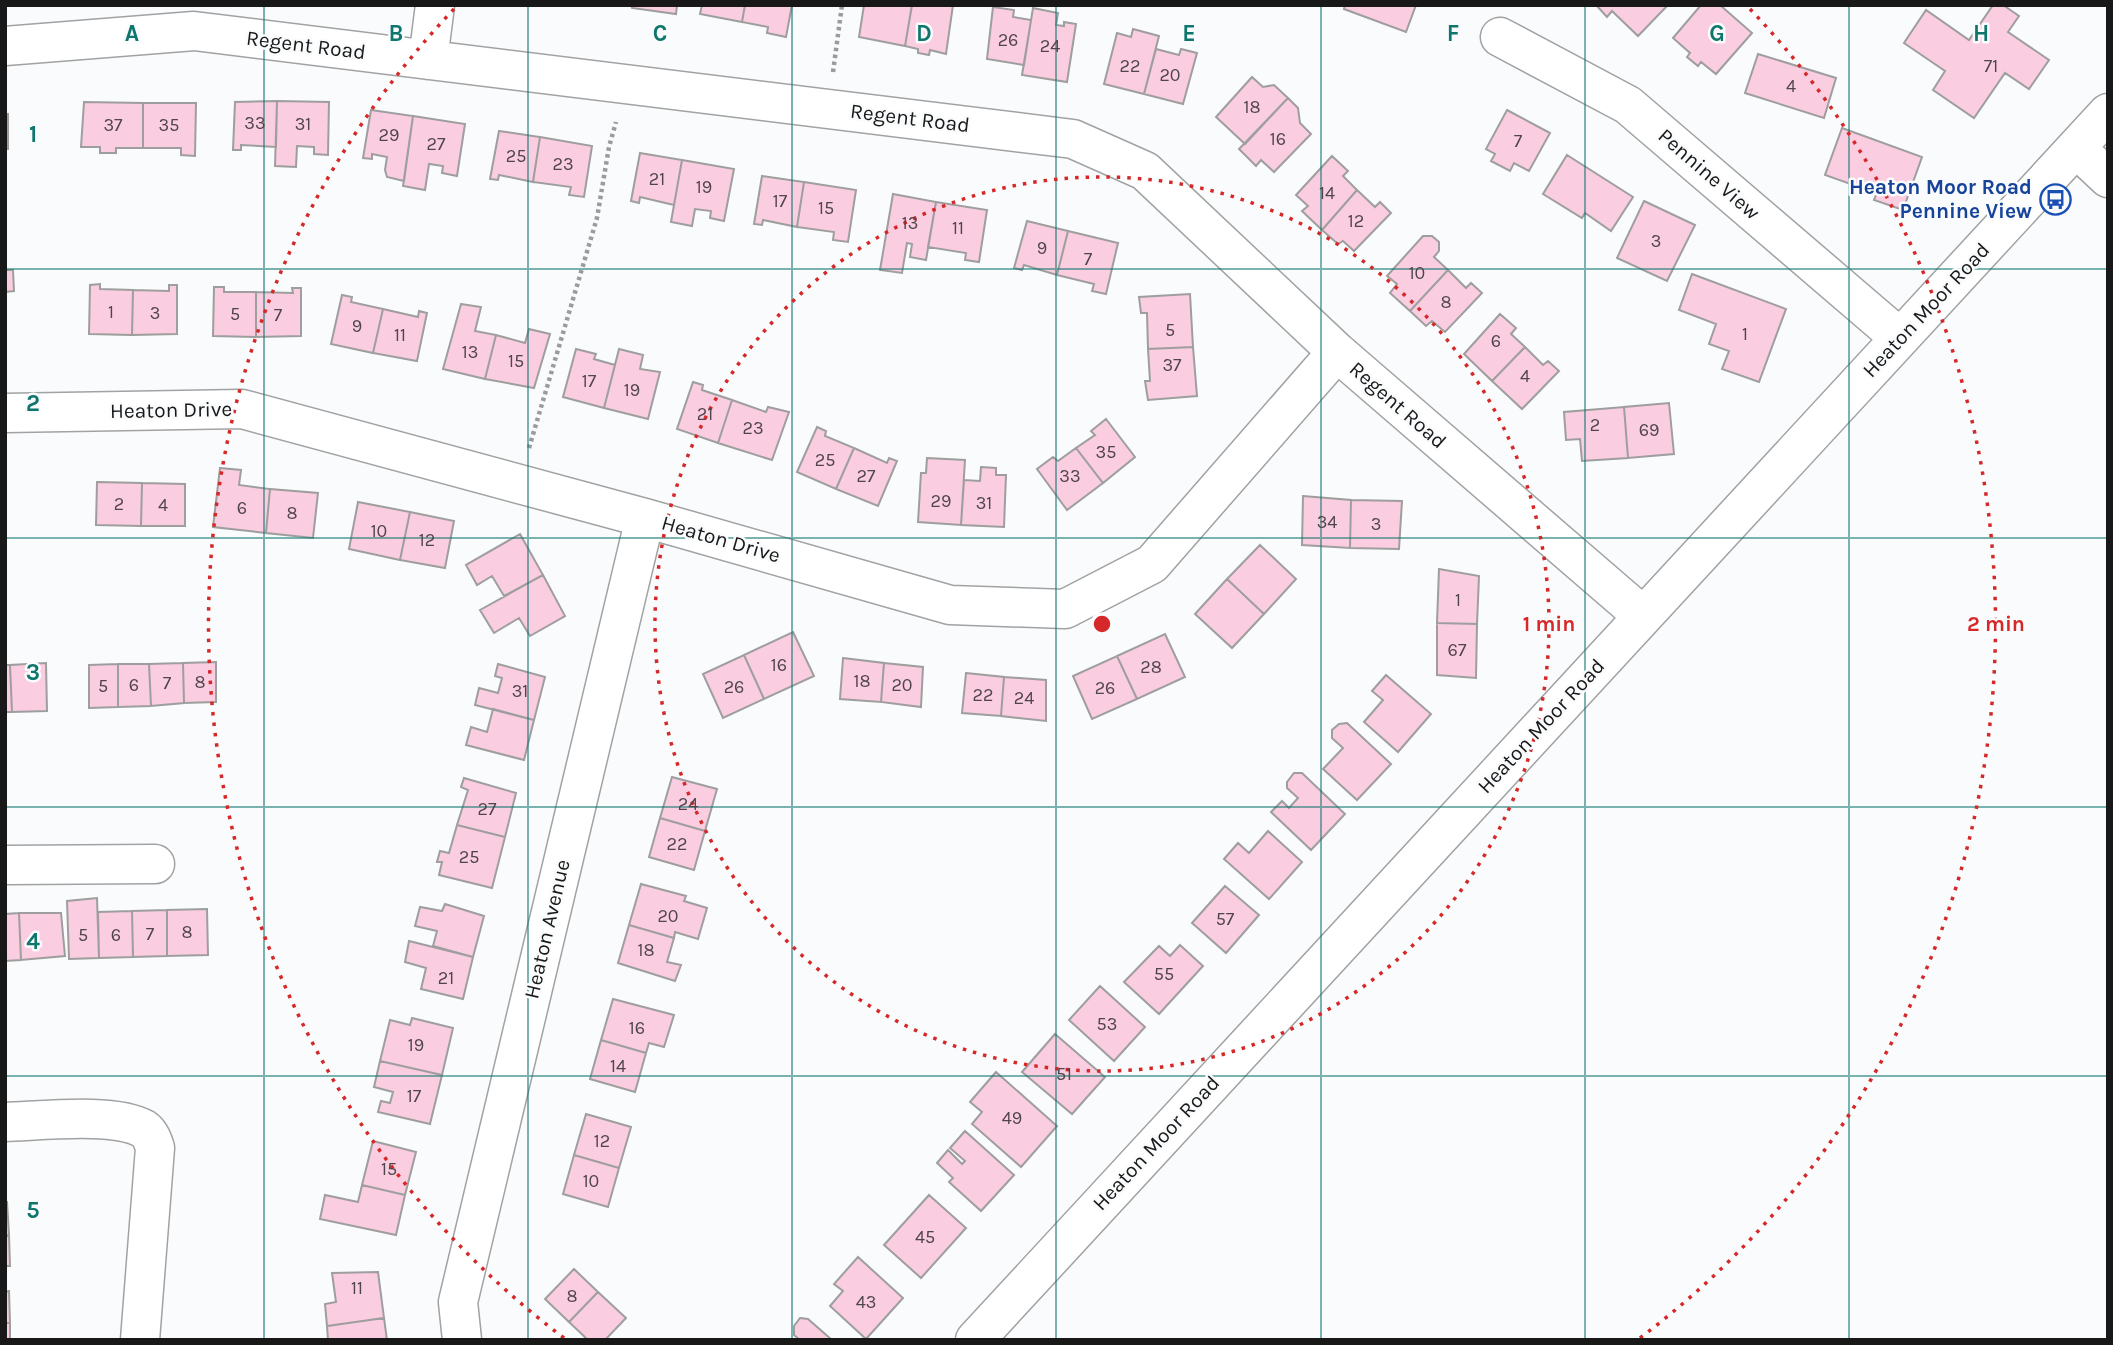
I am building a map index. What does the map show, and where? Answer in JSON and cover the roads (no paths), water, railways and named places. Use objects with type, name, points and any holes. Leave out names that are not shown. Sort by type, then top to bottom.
[{"type":"street","points":[[428,60],[435,5]]},
{"type":"street","name":"Regent Road","points":[[5,46],[194,31],[1073,139],[1145,171],[1337,352],[1643,616]]},
{"type":"street","name":"Pennine View","points":[[1500,37],[1628,105],[1900,338]]},
{"type":"street","name":"Heaton Moor Road","points":[[975,1340],[2108,113]]},
{"type":"street","points":[[2076,148],[2108,178]]},
{"type":"street","name":"Heaton Drive","points":[[5,413],[242,409],[645,518],[950,605],[1065,609],[1153,564],[1337,352]]},
{"type":"street","name":"Heaton Avenue","points":[[462,1340],[458,1302],[645,518]]},
{"type":"street","points":[[5,865],[155,864]]},
{"type":"street","points":[[5,1122],[102,1119],[147,1130],[155,1148],[140,1340]]},
{"type":"place","name":"Heaton Moor Road Pennine View","points":[[2055,199]]}]
